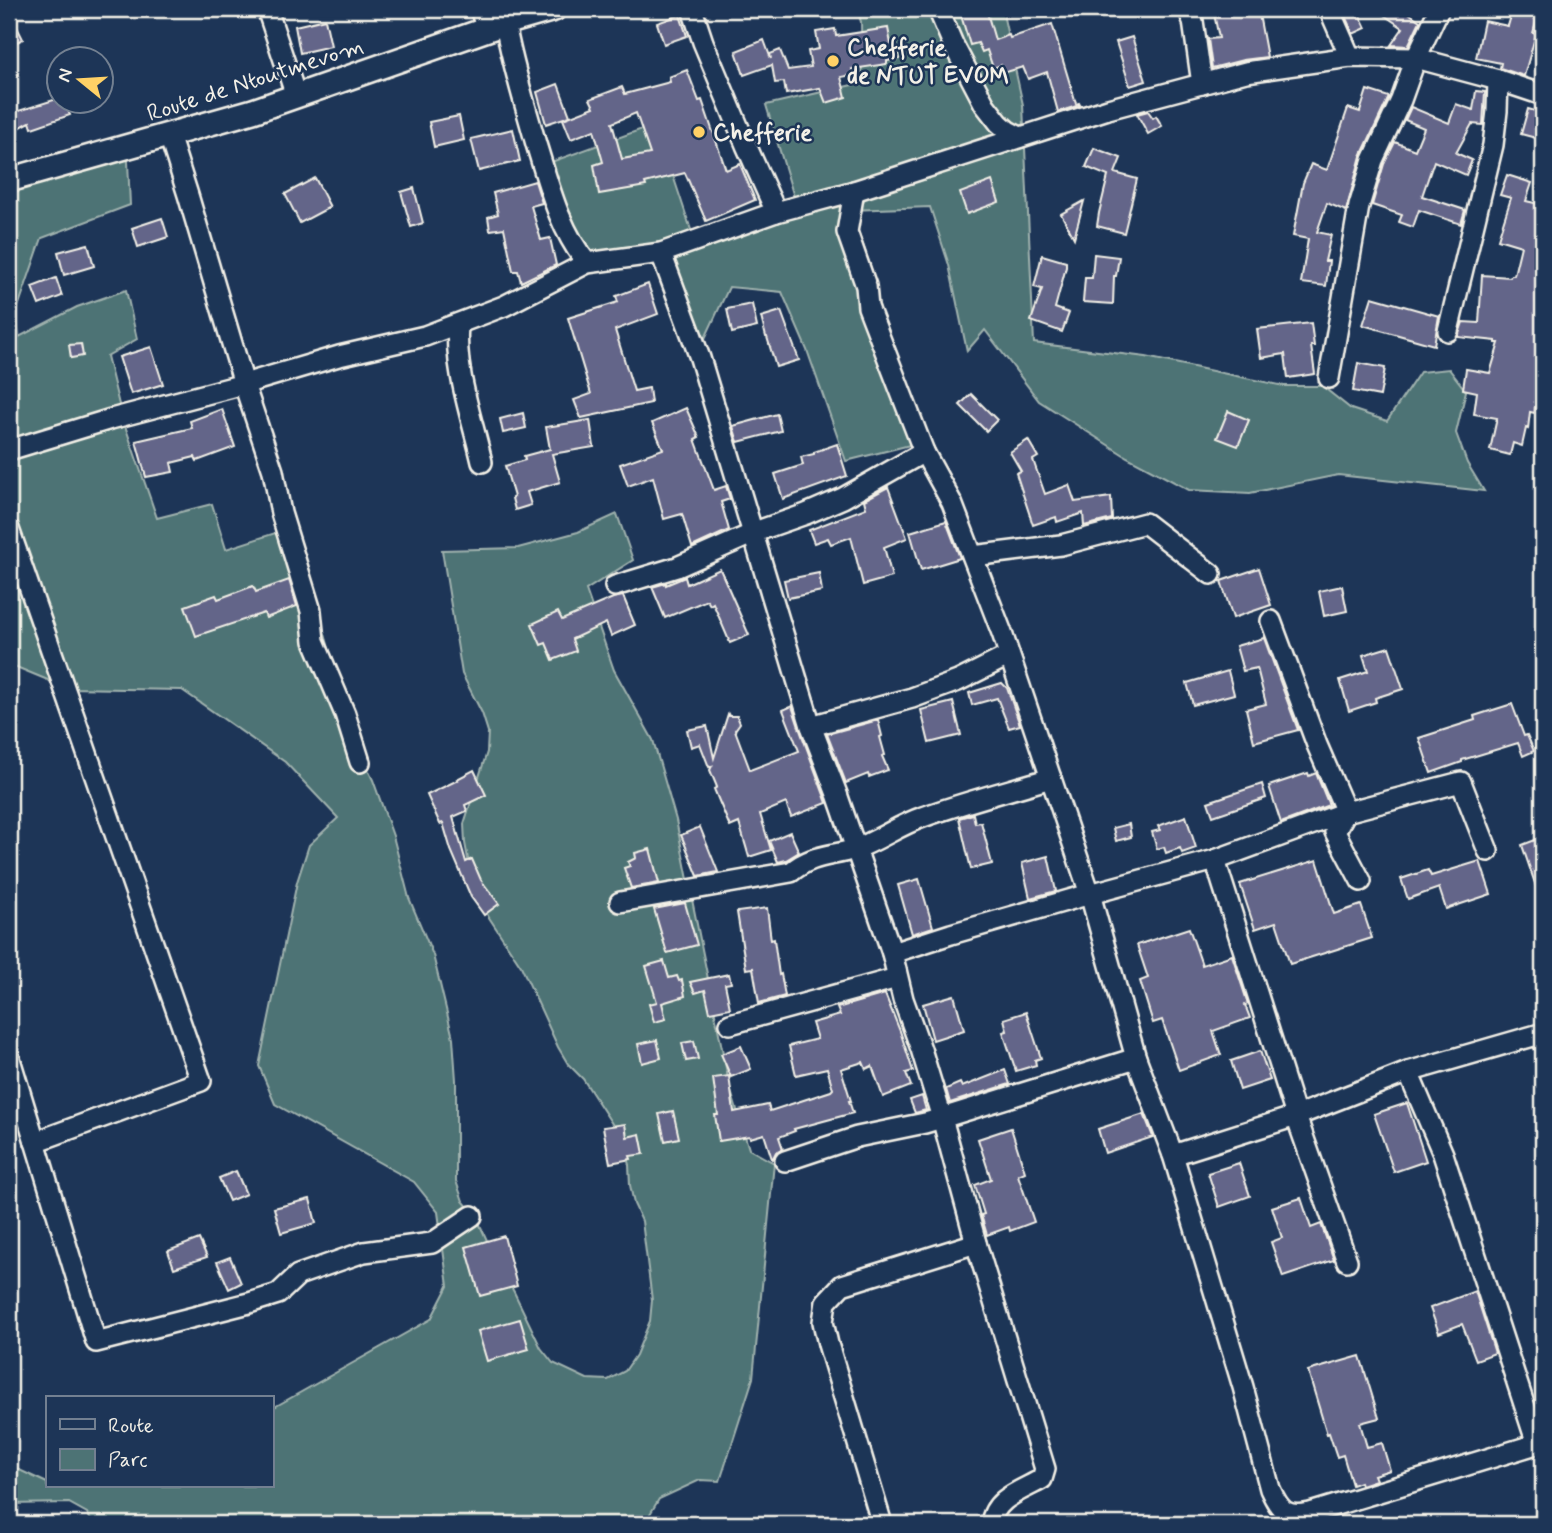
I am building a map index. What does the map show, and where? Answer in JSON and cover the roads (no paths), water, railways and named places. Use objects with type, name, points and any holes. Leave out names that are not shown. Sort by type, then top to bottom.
[{"type":"street","points":[[267,9],[296,96]]},
{"type":"street","name":"Route de Ntoutmevom","points":[[9,180],[253,111],[296,96],[486,16],[554,9]]},
{"type":"street","points":[[692,9],[703,42],[776,212]]},
{"type":"street","points":[[938,9],[985,105],[999,123],[1020,137]]},
{"type":"street","points":[[1188,9],[1193,21],[1202,84]]},
{"type":"street","points":[[1329,9],[1350,57]]},
{"type":"street","points":[[1329,378],[1359,206],[1373,160],[1439,9]]},
{"type":"street","points":[[486,16],[522,96],[555,206],[572,240],[587,262]]},
{"type":"street","points":[[9,450],[339,356],[425,337],[504,306],[587,262],[661,253],[776,212],[854,191],[1108,109],[1226,76],[1264,68],[1350,57],[1416,58],[1543,95]]},
{"type":"street","points":[[1448,331],[1493,145],[1498,80]]},
{"type":"street","points":[[169,135],[273,471],[281,513],[311,611],[314,641],[345,714],[360,762]]},
{"type":"street","points":[[854,191],[847,232],[866,286],[868,307],[924,452],[952,503],[1002,633],[1090,894],[1136,1058],[1172,1155],[1243,1387],[1270,1489],[1277,1504],[1285,1512],[1296,1516],[1540,1443],[1443,1154],[1408,1072]]},
{"type":"street","points":[[661,253],[700,358],[811,726],[892,953],[897,978],[942,1118],[976,1243],[1045,1469],[1042,1479],[1001,1502],[992,1514],[991,1524]]},
{"type":"street","points":[[458,324],[459,361],[482,462]]},
{"type":"street","points":[[615,586],[677,567],[843,498],[924,452]]},
{"type":"street","points":[[973,556],[1061,545],[1145,523],[1211,574]]},
{"type":"street","points":[[9,529],[201,1081],[35,1142]]},
{"type":"street","points":[[1271,621],[1317,745],[1346,812]]},
{"type":"street","points":[[811,726],[912,698],[958,681],[1009,656]]},
{"type":"street","points":[[620,902],[790,872],[811,859],[856,848],[921,818],[1051,778]]},
{"type":"street","points":[[892,953],[1215,860],[1346,812],[1461,782],[1488,851]]},
{"type":"street","points":[[1346,812],[1335,832],[1361,881]]},
{"type":"street","points":[[1215,860],[1296,1116],[1347,1261]]},
{"type":"street","points":[[730,1024],[897,978]]},
{"type":"street","points":[[1172,1155],[1296,1116],[1408,1072],[1540,1034],[1543,1042]]},
{"type":"street","points":[[9,1056],[96,1342],[278,1294],[298,1275],[364,1252],[432,1243],[472,1216]]},
{"type":"street","points":[[785,1161],[857,1137],[925,1124],[1136,1058]]},
{"type":"street","points":[[882,1524],[828,1344],[823,1322],[826,1302],[842,1285],[976,1243]]},
{"type":"place","name":"Chefferie de NTUT EVOM","points":[[833,61]]},
{"type":"place","name":"Chefferie","points":[[699,132]]}]
